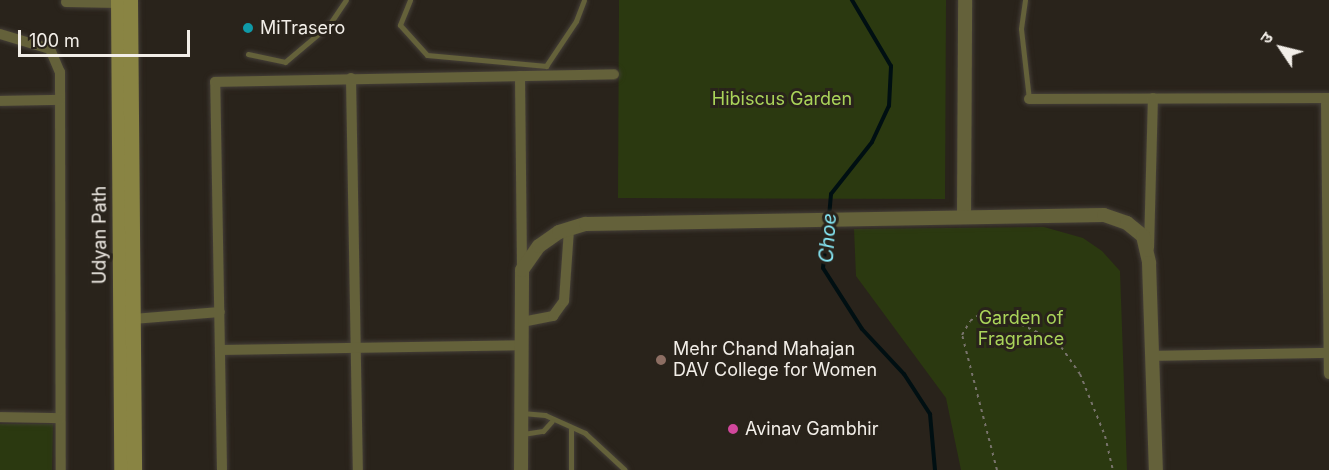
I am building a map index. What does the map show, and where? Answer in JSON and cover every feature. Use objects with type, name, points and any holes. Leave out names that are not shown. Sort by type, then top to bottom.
[{"type":"main road","name":"Udyan Path","points":[[122,1],[133,319],[134,470]]},
{"type":"main road","name":"Udyan Path","points":[[122,1],[122,470]]},
{"type":"street","points":[[964,217],[965,0]]},
{"type":"street","points":[[66,2],[122,1]]},
{"type":"street","points":[[0,34],[50,49],[60,72],[61,470]]},
{"type":"street","points":[[222,470],[215,82],[614,74]]},
{"type":"street","points":[[520,76],[521,470]]},
{"type":"street","points":[[351,78],[358,470]]},
{"type":"street","points":[[1152,98],[1149,263],[1156,470]]},
{"type":"street","points":[[1029,99],[1327,98],[1329,374]]},
{"type":"street","points":[[0,101],[60,100]]},
{"type":"street","points":[[522,270],[539,246],[568,229],[586,224],[1104,215],[1128,224],[1143,236],[1149,263]]},
{"type":"street","points":[[522,322],[554,316],[564,301],[568,229]]},
{"type":"street","points":[[133,319],[220,312]]},
{"type":"street","points":[[220,350],[522,345]]},
{"type":"street","points":[[1151,357],[1329,353]]},
{"type":"street","points":[[0,417],[60,418]]},
{"type":"lane","points":[[248,54],[285,62],[329,25],[346,0]]},
{"type":"lane","points":[[410,0],[400,24],[427,56],[546,66],[576,21],[584,0]]},
{"type":"lane","points":[[1025,0],[1021,29],[1029,99]]},
{"type":"lane","points":[[521,413],[545,415],[552,421],[585,433],[625,470]]},
{"type":"lane","points":[[521,434],[543,431],[552,421]]},
{"type":"lane","points":[[571,429],[571,470]]},
{"type":"path","points":[[997,470],[962,335],[970,321],[987,309],[1057,341],[1080,374],[1105,436],[1113,470]]},
{"type":"green space","name":"Hibiscus Garden","points":[[619,0],[946,0],[945,199],[618,198]]},
{"type":"green space","name":"Garden of Fragrance","points":[[1044,227],[1083,238],[1102,251],[1120,271],[1127,470],[961,470],[946,398],[856,276],[854,229]]},
{"type":"green space","points":[[0,424],[53,424],[52,470],[0,470]]},
{"type":"waterway","name":"Choe","points":[[829,217],[831,194],[872,142],[889,106],[891,66],[852,0]]},
{"type":"waterway","name":"Choe","points":[[828,224],[823,268],[862,329],[904,374],[930,414],[935,470]]},
{"type":"place","name":"MiTrasero","points":[[248,28]]},
{"type":"place","name":"Mehr Chand Mahajan DAV College for Women","points":[[661,360]]},
{"type":"place","name":"Avinav Gambhir","points":[[733,429]]}]
